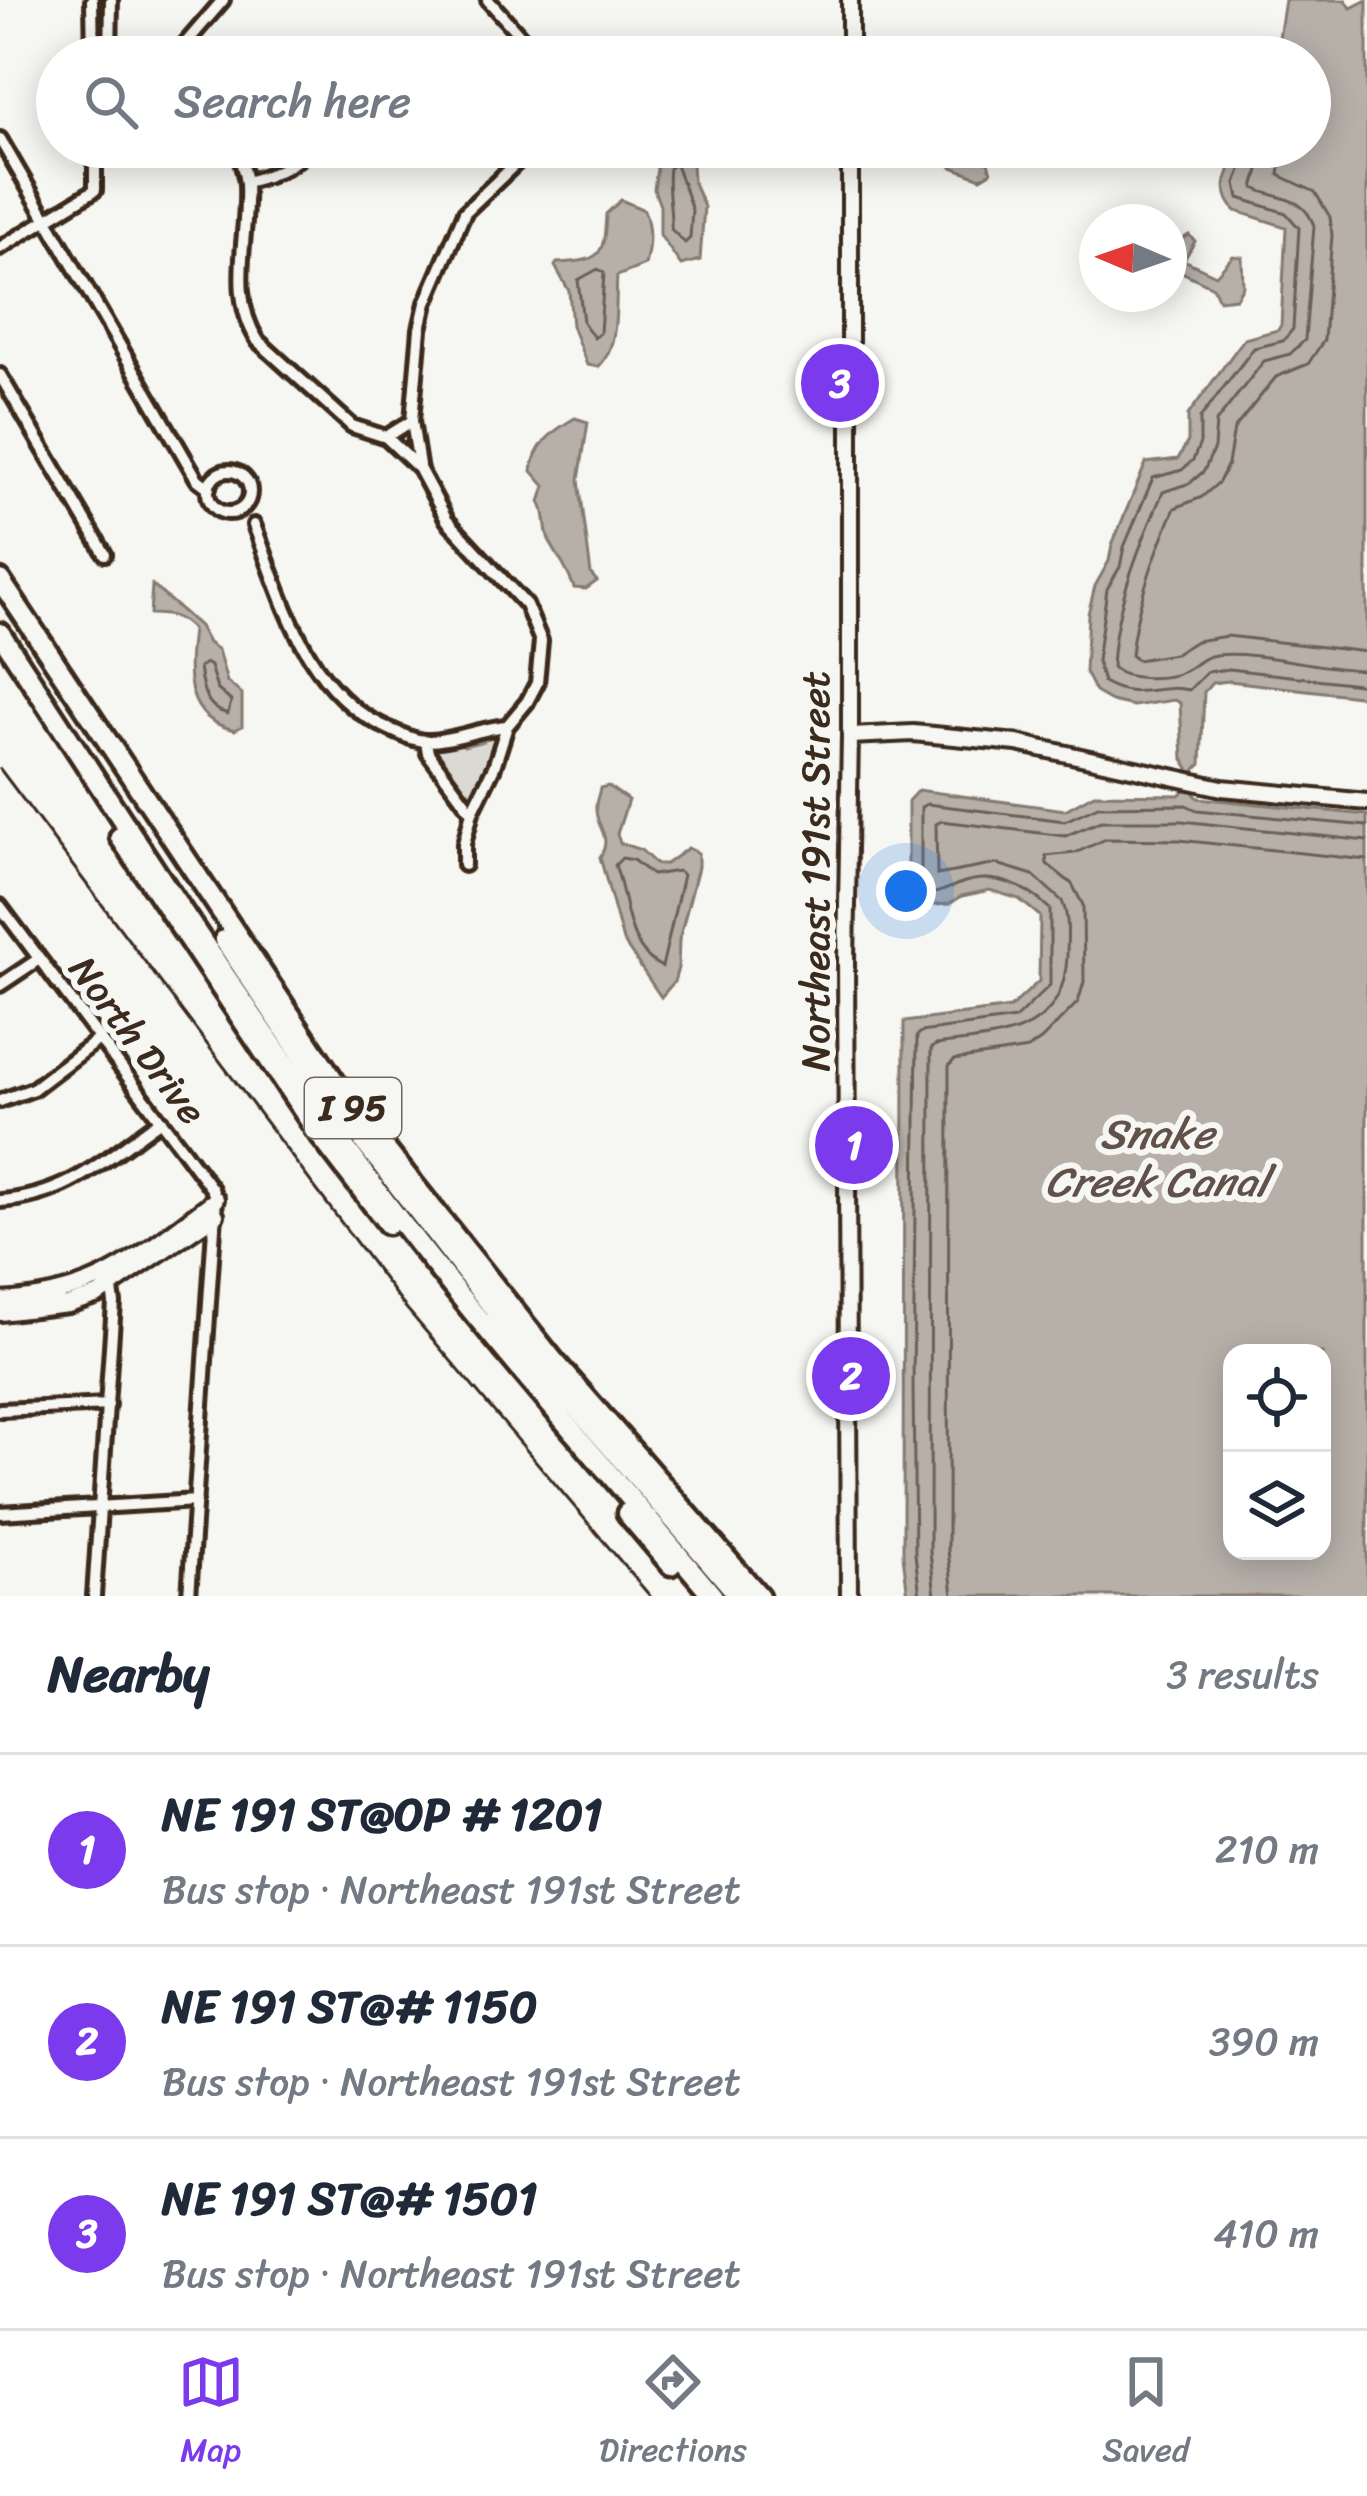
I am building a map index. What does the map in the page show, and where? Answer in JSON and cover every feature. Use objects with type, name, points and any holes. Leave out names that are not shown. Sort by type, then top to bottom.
[{"type":"highway","name":"I 95","points":[[0,580],[351,1106],[539,1343],[759,1596]]},
{"type":"highway","points":[[0,602],[301,1057],[399,1190],[514,1335],[739,1596]]},
{"type":"highway","points":[[0,633],[350,1154],[506,1353],[712,1596]]},
{"type":"highway","name":"I 95","points":[[0,652],[193,951],[318,1133],[463,1318],[698,1596]]},
{"type":"highway","points":[[463,1318],[712,1596]]},
{"type":"street","points":[[92,0],[93,36]]},
{"type":"street","points":[[111,0],[111,36]]},
{"type":"street","points":[[195,36],[223,0]]},
{"type":"street","points":[[488,0],[520,36]]},
{"type":"street","points":[[850,0],[850,36]]},
{"type":"street","points":[[93,20],[112,22]]},
{"type":"street","points":[[0,139],[197,479],[209,488],[212,505],[224,513],[244,508],[250,494],[243,476],[231,471],[218,474],[209,488]]},
{"type":"street","points":[[0,248],[95,190],[95,168]]},
{"type":"street","points":[[242,168],[246,182],[241,279],[248,324],[258,340],[352,426],[386,437],[419,468],[447,520],[503,577],[535,623],[542,663],[537,683],[507,726],[472,812],[464,865]]},
{"type":"street","points":[[246,182],[284,168]]},
{"type":"street","points":[[419,468],[412,421],[420,329],[455,227],[511,168]]},
{"type":"street","name":"Northeast 191st Street","points":[[849,1596],[845,961],[850,168]]},
{"type":"street","points":[[0,375],[105,554]]},
{"type":"street","points":[[386,437],[412,421]]},
{"type":"street","points":[[254,525],[310,661],[346,700],[372,720],[426,741],[507,726]]},
{"type":"street","points":[[850,736],[913,733],[1017,743],[1202,784],[1367,802]]},
{"type":"street","points":[[426,741],[428,753],[472,812]]},
{"type":"street","name":"North Drive","points":[[0,906],[161,1120],[216,1207]]},
{"type":"street","points":[[0,986],[40,959]]},
{"type":"street","points":[[0,1101],[33,1089],[100,1038]]},
{"type":"street","points":[[0,1201],[32,1199],[68,1186],[161,1120]]},
{"type":"street","points":[[0,1313],[68,1305],[110,1282],[216,1207]]},
{"type":"street","points":[[189,1596],[216,1207]]},
{"type":"street","points":[[0,1301],[66,1294],[110,1282]]},
{"type":"street","points":[[94,1596],[108,1406],[110,1282]]},
{"type":"street","points":[[0,1410],[108,1406]]},
{"type":"street","points":[[0,1513],[196,1501]]},
{"type":"shaded area","points":[[499,732],[487,775],[474,797],[466,797],[433,746],[461,740],[464,746],[484,741],[484,734]]},
{"type":"water","name":"Snake Creek Canal","points":[[1285,0],[1346,0],[1351,8],[1367,0],[1367,697],[1212,683],[1204,692],[1201,764],[1192,791],[1198,798],[1367,815],[1367,1596],[908,1596],[903,1556],[904,1022],[1010,1008],[1039,981],[1040,916],[1019,899],[990,890],[949,904],[908,907],[908,801],[918,790],[1065,810],[1094,794],[1179,795],[1185,790],[1189,768],[1183,759],[1180,703],[1133,706],[1095,692],[1085,672],[1088,614],[1146,463],[1178,459],[1188,441],[1188,415],[1244,339],[1278,330],[1281,325],[1286,227],[1236,211],[1225,188],[1230,168],[1331,168],[1331,36],[1279,36]]},
{"type":"water","points":[[657,168],[692,168],[704,207],[700,260],[681,265],[660,235],[660,206],[654,189]]},
{"type":"water","points":[[955,168],[990,168],[981,178]]},
{"type":"water","points":[[621,200],[644,210],[648,251],[645,265],[617,276],[613,337],[598,367],[587,365],[572,326],[569,291],[555,266],[597,254],[604,240],[606,214]]},
{"type":"water","points":[[1233,256],[1242,257],[1243,286],[1236,298],[1219,300],[1213,287],[1187,275],[1187,261],[1216,275]]},
{"type":"water","points":[[575,418],[588,422],[579,480],[591,574],[597,581],[586,589],[574,588],[550,542],[540,502],[545,486],[532,471],[546,439]]},
{"type":"water","points":[[152,585],[199,626],[218,650],[227,682],[242,694],[242,726],[235,730],[218,724],[197,705],[190,678],[192,630],[174,617],[150,614]]},
{"type":"water","points":[[608,786],[628,800],[617,834],[620,843],[641,850],[656,864],[666,864],[688,848],[698,853],[679,940],[678,968],[674,982],[661,997],[623,941],[600,857],[604,838],[596,804],[600,788]]},
{"type":"railway","points":[[0,769],[401,1302],[650,1596]]},
{"type":"place","name":"NE 191 ST@# 1501","points":[[840,383]]},
{"type":"place","name":"NE 191 ST@OP # 1201","points":[[854,1145]]},
{"type":"place","name":"NE 191 ST@# 1150","points":[[851,1376]]}]
